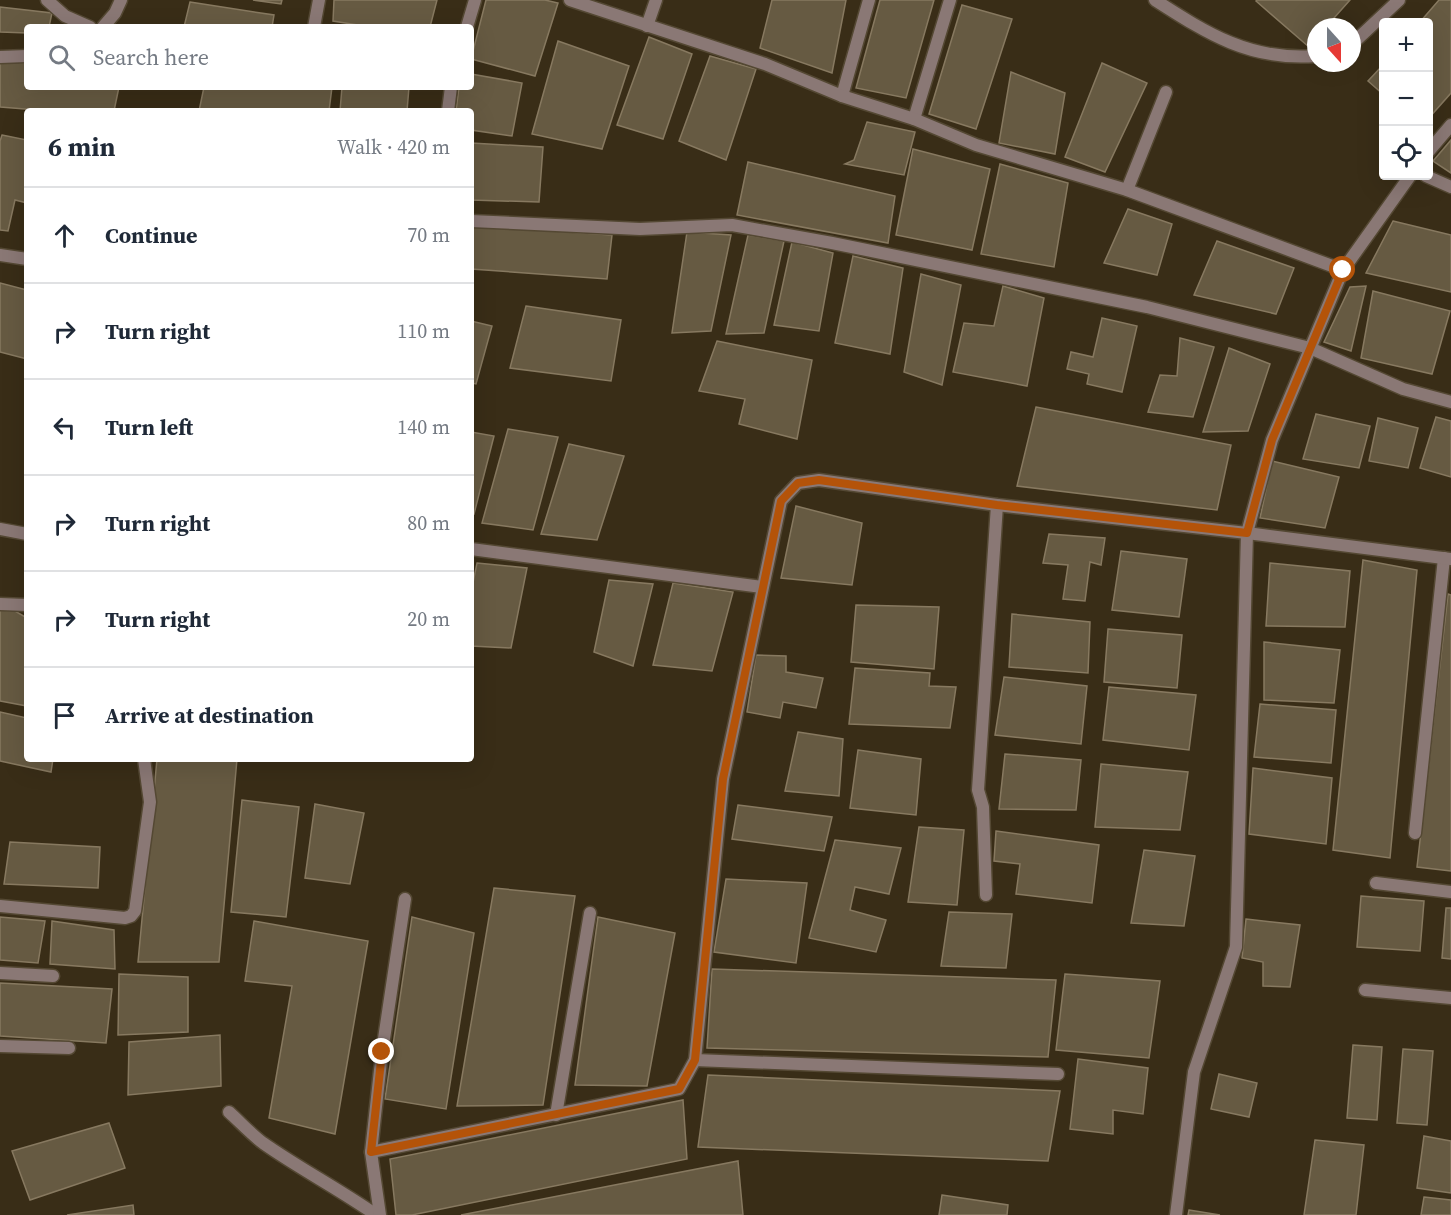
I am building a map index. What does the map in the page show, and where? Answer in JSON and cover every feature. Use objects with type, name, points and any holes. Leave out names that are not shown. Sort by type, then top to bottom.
[{"type":"street","points":[[47,0],[64,16],[83,24]]},
{"type":"street","points":[[106,24],[115,13],[121,0]]},
{"type":"street","points":[[315,24],[319,0]]},
{"type":"street","points":[[468,24],[475,0]]},
{"type":"street","points":[[570,0],[765,64],[842,96],[914,119],[976,146],[1127,190],[1343,270]]},
{"type":"street","points":[[647,26],[656,0]]},
{"type":"street","points":[[842,96],[869,0]]},
{"type":"street","points":[[914,119],[950,0]]},
{"type":"street","points":[[1155,0],[1205,32],[1254,52],[1307,56]]},
{"type":"street","points":[[1361,36],[1399,0]]},
{"type":"street","points":[[0,57],[24,56]]},
{"type":"street","points":[[448,108],[451,90]]},
{"type":"street","points":[[1127,190],[1166,92]]},
{"type":"street","points":[[1433,146],[1451,124]]},
{"type":"street","points":[[1433,179],[1451,188]]},
{"type":"street","points":[[1176,1215],[1194,1072],[1236,947],[1247,533],[1272,440],[1343,270],[1407,180]]},
{"type":"street","points":[[474,221],[640,229],[732,225],[832,243],[1147,307],[1310,348],[1403,389],[1451,402]]},
{"type":"street","points":[[0,255],[24,259]]},
{"type":"street","points":[[371,1152],[679,1089],[695,1060],[723,779],[781,501],[798,483],[819,480],[997,505],[1247,533],[1447,559],[1415,832]]},
{"type":"street","points":[[986,895],[983,807],[978,790],[997,505]]},
{"type":"street","points":[[0,529],[24,533]]},
{"type":"street","points":[[474,549],[762,587]]},
{"type":"street","points":[[0,604],[24,605]]},
{"type":"street","points":[[0,906],[125,918],[131,916],[135,911],[150,802],[144,762]]},
{"type":"street","points":[[1376,884],[1451,892]]},
{"type":"street","points":[[378,1215],[371,1152],[382,1052],[405,899]]},
{"type":"street","points":[[556,1115],[590,913]]},
{"type":"street","points":[[0,973],[53,976]]},
{"type":"street","points":[[1365,990],[1451,998]]},
{"type":"street","points":[[0,1046],[69,1048]]},
{"type":"street","points":[[695,1060],[1058,1074]]},
{"type":"street","points":[[228,1112],[261,1141],[378,1215]]},
{"type":"building","points":[[253,0],[282,0],[281,4]]},
{"type":"building","points":[[334,0],[437,0],[431,24],[352,24],[333,21]]},
{"type":"building","points":[[486,0],[545,0],[558,3],[535,76],[474,60],[474,47]]},
{"type":"building","points":[[772,0],[846,0],[832,73],[760,48]]},
{"type":"building","points":[[880,0],[934,0],[906,98],[856,88]]},
{"type":"building","points":[[1350,0],[1334,18],[1307,18],[1307,45],[1256,1]]},
{"type":"building","points":[[1439,0],[1451,0],[1451,93],[1433,113],[1433,18],[1423,18]]},
{"type":"building","points":[[190,2],[274,15],[272,24],[185,24]]},
{"type":"building","points":[[962,5],[1012,19],[976,129],[929,114]]},
{"type":"building","points":[[0,7],[52,13],[50,24],[24,24],[24,33],[0,32]]},
{"type":"building","points":[[649,37],[692,54],[663,139],[617,125]]},
{"type":"building","points":[[558,41],[629,66],[602,149],[532,134]]},
{"type":"building","points":[[710,56],[756,69],[726,160],[679,141]]},
{"type":"building","points":[[0,61],[24,63],[24,90],[118,90],[115,108],[0,107]]},
{"type":"building","points":[[1102,63],[1147,83],[1105,172],[1065,157]]},
{"type":"building","points":[[1379,69],[1379,91],[1368,81]]},
{"type":"building","points":[[1011,72],[1065,93],[1055,154],[999,143]]},
{"type":"building","points":[[474,75],[522,83],[512,136],[474,130],[474,108],[456,108],[459,90],[474,90]]},
{"type":"building","points":[[203,90],[332,90],[329,108],[200,108]]},
{"type":"building","points":[[342,90],[409,90],[407,108],[340,108]]},
{"type":"building","points":[[867,122],[915,132],[904,175],[845,164],[854,160]]},
{"type":"building","points":[[2,135],[24,139],[24,202],[15,200],[8,231],[0,230],[0,141]]},
{"type":"building","points":[[1451,140],[1451,173],[1433,161]]},
{"type":"building","points":[[474,143],[543,147],[539,202],[474,200]]},
{"type":"building","points":[[913,149],[990,169],[972,250],[896,235]]},
{"type":"building","points":[[748,162],[895,196],[888,243],[737,215]]},
{"type":"building","points":[[1000,164],[1068,183],[1054,267],[981,254]]},
{"type":"building","points":[[1128,209],[1172,224],[1157,275],[1104,263]]},
{"type":"building","points":[[1393,221],[1451,235],[1451,292],[1366,273]]},
{"type":"building","points":[[474,225],[612,235],[607,279],[474,269]]},
{"type":"building","points":[[687,232],[731,235],[711,331],[672,333]]},
{"type":"building","points":[[748,235],[784,241],[764,333],[726,334]]},
{"type":"building","points":[[1217,241],[1294,268],[1276,314],[1194,295]]},
{"type":"building","points":[[792,242],[833,253],[819,331],[774,325]]},
{"type":"building","points":[[853,256],[903,268],[890,354],[835,343]]},
{"type":"building","points":[[921,274],[961,285],[942,385],[904,372]]},
{"type":"building","points":[[0,283],[24,289],[24,358],[0,352]]},
{"type":"building","points":[[1003,286],[1044,298],[1027,386],[953,372],[964,323],[994,326]]},
{"type":"building","points":[[1366,286],[1351,351],[1324,342],[1350,287]]},
{"type":"building","points":[[1373,291],[1450,311],[1432,374],[1361,358]]},
{"type":"building","points":[[526,306],[621,320],[611,381],[510,368]]},
{"type":"building","points":[[1102,318],[1137,326],[1122,392],[1087,384],[1089,374],[1067,369],[1071,352],[1093,357]]},
{"type":"building","points":[[474,322],[492,326],[476,384],[474,384]]},
{"type":"building","points":[[1180,338],[1214,347],[1193,417],[1148,412],[1160,375],[1177,376]]},
{"type":"building","points":[[717,341],[812,360],[797,439],[739,424],[745,399],[699,391]]},
{"type":"building","points":[[1229,348],[1270,364],[1248,431],[1203,432]]},
{"type":"building","points":[[1036,407],[1231,445],[1217,510],[1017,486]]},
{"type":"building","points":[[1316,414],[1370,426],[1359,468],[1303,459]]},
{"type":"building","points":[[1436,417],[1451,421],[1451,477],[1420,468]]},
{"type":"building","points":[[1378,418],[1418,428],[1408,468],[1369,461]]},
{"type":"building","points":[[508,429],[558,437],[533,530],[482,523]]},
{"type":"building","points":[[474,433],[494,436],[474,514]]},
{"type":"building","points":[[569,444],[624,456],[597,540],[541,534]]},
{"type":"building","points":[[1272,461],[1339,477],[1325,528],[1260,518]]},
{"type":"building","points":[[796,506],[862,523],[852,585],[781,578]]},
{"type":"building","points":[[1049,534],[1105,538],[1101,565],[1090,562],[1085,601],[1063,599],[1068,565],[1043,563]]},
{"type":"building","points":[[1121,551],[1187,559],[1179,617],[1112,610]]},
{"type":"building","points":[[1363,560],[1417,570],[1390,858],[1333,850]]},
{"type":"building","points":[[477,563],[527,568],[511,648],[474,646],[474,578]]},
{"type":"building","points":[[1270,563],[1350,571],[1345,627],[1266,626]]},
{"type":"building","points":[[609,580],[653,584],[633,666],[594,652]]},
{"type":"building","points":[[673,583],[733,592],[712,671],[653,665]]},
{"type":"building","points":[[1448,594],[1451,595],[1451,871],[1417,867]]},
{"type":"building","points":[[856,605],[939,607],[934,669],[851,662]]},
{"type":"building","points":[[0,610],[15,611],[24,616],[24,705],[0,701]]},
{"type":"building","points":[[1012,614],[1090,622],[1088,673],[1009,667]]},
{"type":"building","points":[[1108,629],[1182,635],[1177,688],[1104,682]]},
{"type":"building","points":[[1264,642],[1340,650],[1334,703],[1264,700]]},
{"type":"building","points":[[756,655],[786,656],[786,672],[823,678],[816,708],[783,702],[780,718],[747,712]]},
{"type":"building","points":[[855,668],[930,673],[929,686],[956,687],[950,728],[849,724]]},
{"type":"building","points":[[1004,677],[1087,686],[1081,744],[995,735]]},
{"type":"building","points":[[1109,687],[1196,695],[1189,750],[1103,740]]},
{"type":"building","points":[[1260,704],[1336,710],[1331,763],[1254,757]]},
{"type":"building","points":[[0,712],[24,717],[24,762],[53,762],[51,772],[0,761]]},
{"type":"building","points":[[798,732],[843,739],[839,796],[785,791]]},
{"type":"building","points":[[858,750],[921,759],[916,815],[850,808]]},
{"type":"building","points":[[1005,754],[1081,760],[1076,810],[999,809]]},
{"type":"building","points":[[157,762],[237,762],[219,962],[138,962]]},
{"type":"building","points":[[1101,764],[1188,772],[1180,830],[1095,827]]},
{"type":"building","points":[[1253,768],[1332,778],[1326,844],[1249,834]]},
{"type":"building","points":[[242,800],[299,807],[286,917],[231,912]]},
{"type":"building","points":[[315,804],[364,813],[350,884],[305,878]]},
{"type":"building","points":[[738,805],[832,817],[824,851],[732,839]]},
{"type":"building","points":[[919,827],[964,830],[957,905],[908,902]]},
{"type":"building","points":[[996,831],[1099,845],[1092,903],[1016,894],[1020,864],[994,861]]},
{"type":"building","points":[[835,840],[901,848],[889,894],[855,887],[850,910],[886,920],[876,952],[809,938]]},
{"type":"building","points":[[10,842],[100,847],[98,888],[4,884]]},
{"type":"building","points":[[1144,850],[1195,856],[1184,926],[1131,923]]},
{"type":"building","points":[[726,879],[807,883],[796,963],[714,952]]},
{"type":"building","points":[[494,888],[575,896],[543,1105],[457,1106]]},
{"type":"building","points":[[1361,896],[1424,901],[1420,951],[1357,947]]},
{"type":"building","points":[[1446,908],[1451,908],[1451,959],[1442,958]]},
{"type":"building","points":[[949,912],[1012,914],[1006,968],[941,966]]},
{"type":"building","points":[[0,917],[45,921],[38,963],[0,960]]},
{"type":"building","points":[[412,917],[474,933],[446,1109],[385,1099]]},
{"type":"building","points":[[598,917],[675,933],[647,1086],[575,1085]]},
{"type":"building","points":[[1246,919],[1300,925],[1290,987],[1263,986],[1263,962],[1242,958]]},
{"type":"building","points":[[52,921],[114,930],[115,969],[50,964]]},
{"type":"building","points":[[254,921],[368,941],[335,1134],[269,1118],[292,986],[245,981]]},
{"type":"building","points":[[712,969],[1056,980],[1048,1057],[707,1048]]},
{"type":"building","points":[[119,974],[188,977],[188,1032],[118,1035]]},
{"type":"building","points":[[1065,974],[1160,981],[1149,1058],[1056,1050]]},
{"type":"building","points":[[0,983],[112,989],[106,1043],[0,1036]]},
{"type":"building","points":[[220,1035],[221,1086],[128,1095],[129,1042]]},
{"type":"building","points":[[1353,1045],[1382,1047],[1377,1120],[1347,1118]]},
{"type":"building","points":[[1403,1049],[1433,1051],[1427,1125],[1397,1123]]},
{"type":"building","points":[[1078,1059],[1148,1068],[1143,1114],[1113,1110],[1113,1134],[1070,1129]]},
{"type":"building","points":[[1219,1074],[1257,1083],[1249,1117],[1211,1109]]},
{"type":"building","points":[[708,1075],[1060,1091],[1048,1161],[698,1147]]},
{"type":"building","points":[[683,1100],[687,1159],[412,1215],[396,1215],[390,1159]]},
{"type":"building","points":[[109,1123],[125,1168],[30,1200],[12,1151]]},
{"type":"building","points":[[1424,1136],[1451,1141],[1451,1193],[1417,1188]]},
{"type":"building","points":[[1315,1140],[1364,1145],[1356,1215],[1304,1215]]},
{"type":"building","points":[[738,1161],[743,1215],[461,1215]]},
{"type":"building","points":[[942,1195],[1008,1205],[1007,1215],[939,1215]]},
{"type":"building","points":[[1424,1197],[1451,1200],[1451,1215],[1421,1215]]},
{"type":"building","points":[[133,1205],[134,1215],[67,1215]]},
{"type":"building","points":[[1189,1210],[1220,1215],[1188,1215]]},
{"type":"route","points":[[382,1052],[371,1152],[679,1089],[695,1060],[723,779],[781,501],[798,483],[819,480],[997,505],[1247,533],[1272,440],[1343,270]]}]
